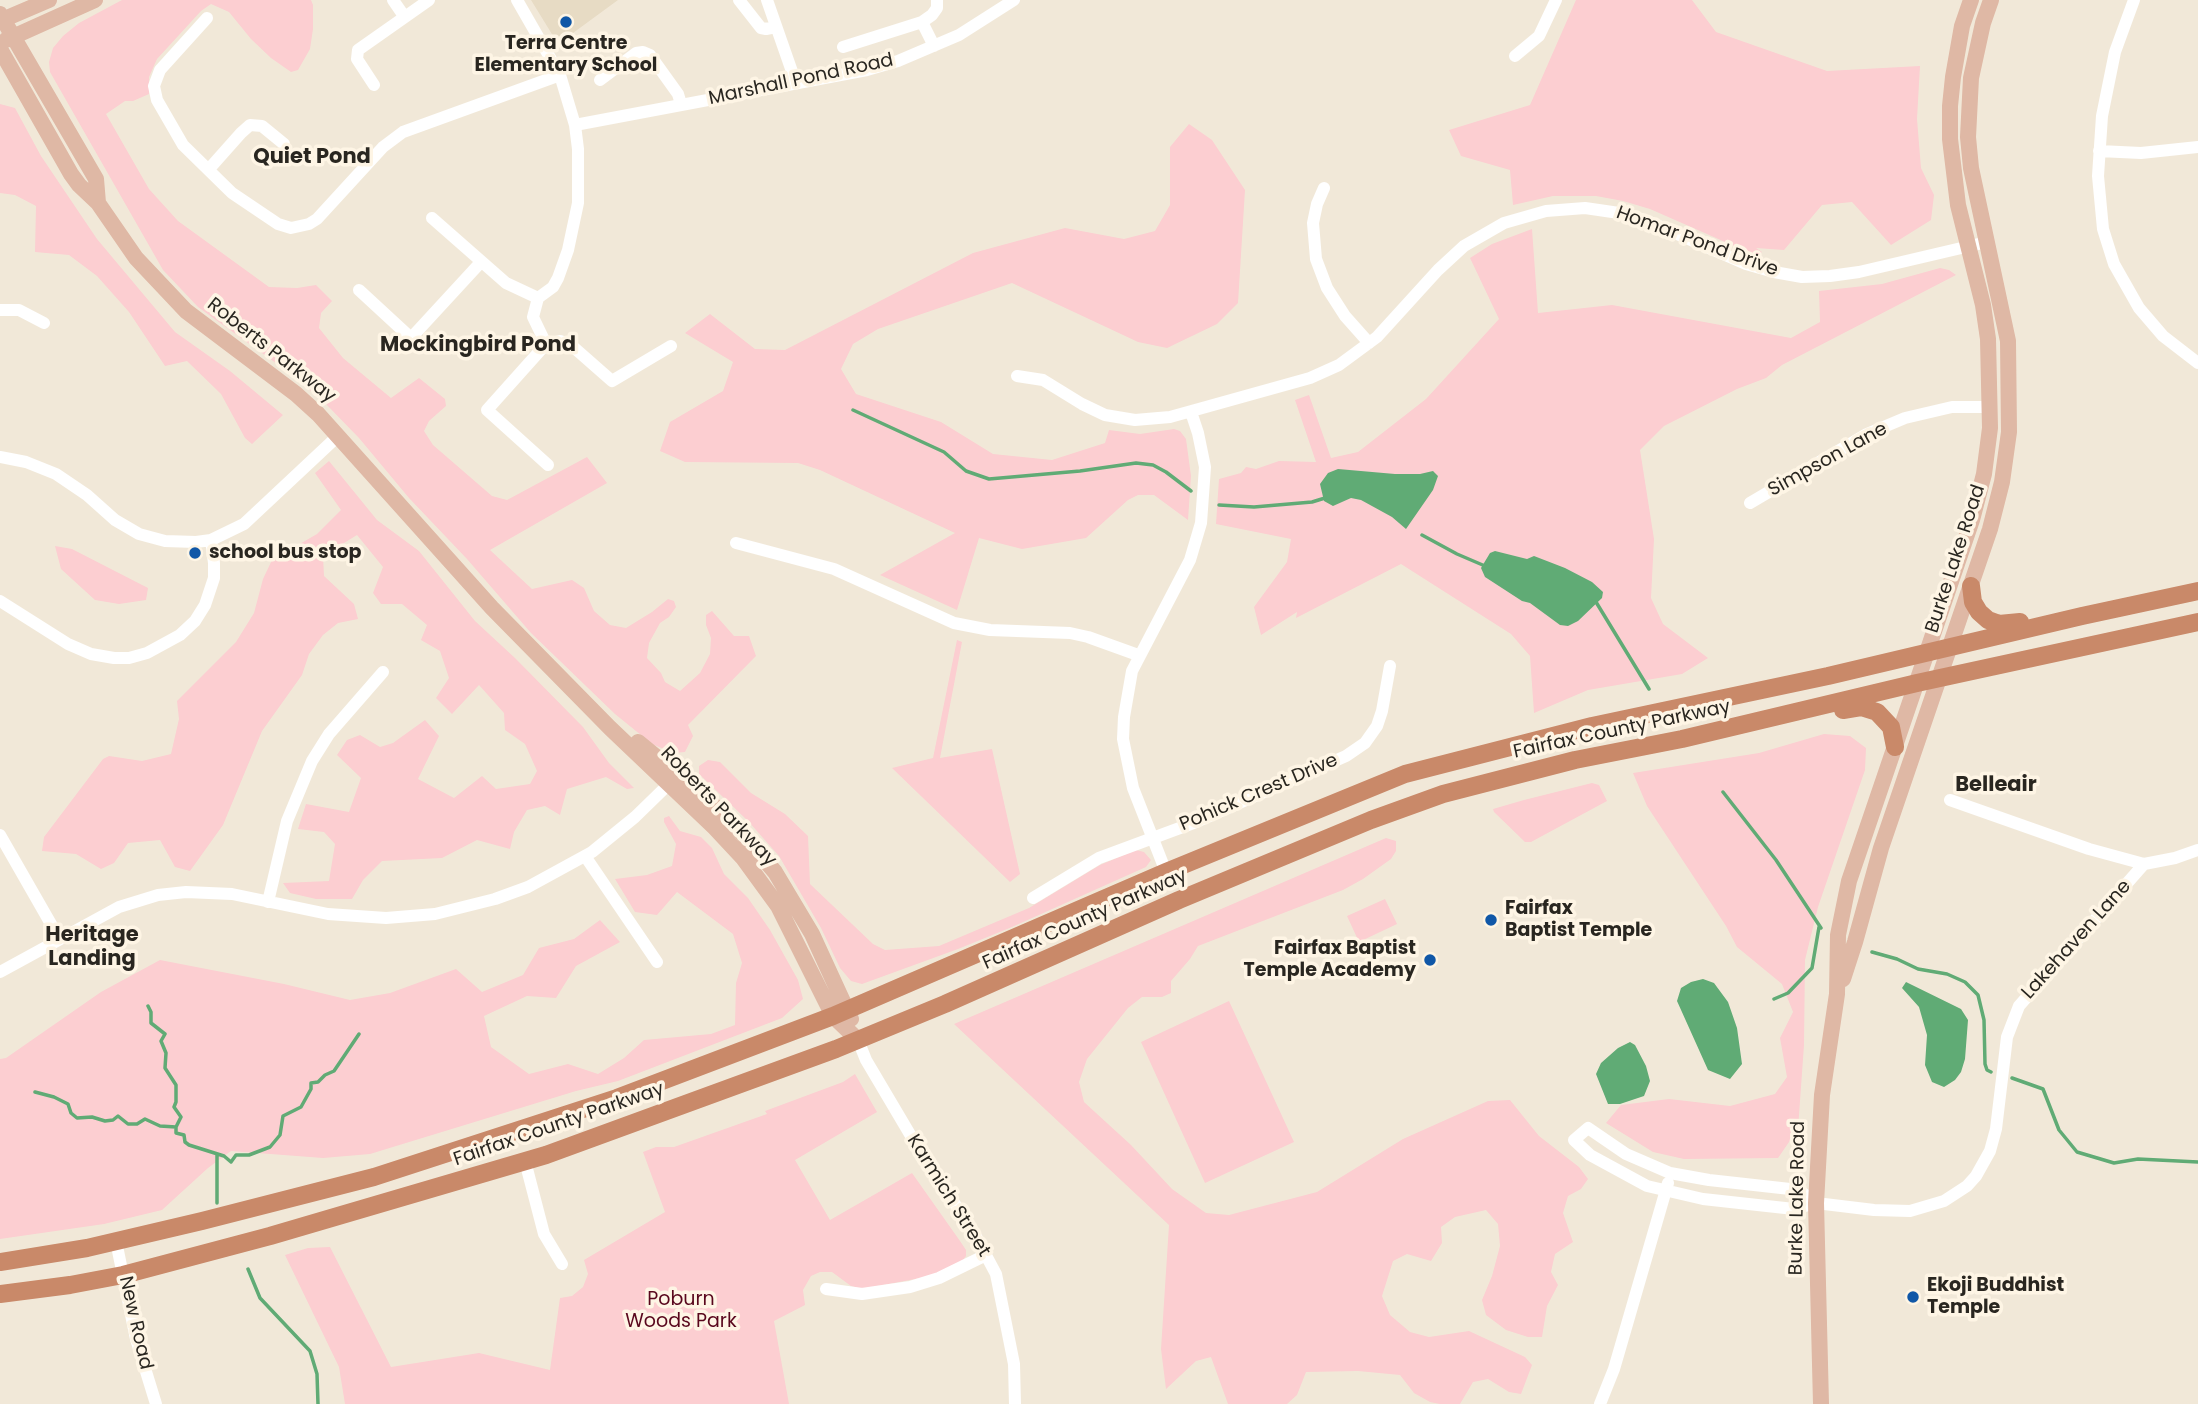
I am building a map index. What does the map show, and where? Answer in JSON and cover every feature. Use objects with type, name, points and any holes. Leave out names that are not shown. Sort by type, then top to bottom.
[{"type":"highway","points":[[1971,586],[1973,601],[1979,612],[1988,620],[1999,624],[2082,616]]},
{"type":"highway","name":"Fairfax County Parkway","points":[[0,1262],[202,1222],[387,1173],[617,1098],[841,1012],[1166,872],[1405,775],[1592,726],[2198,591]]},
{"type":"highway","name":"Fairfax County Parkway","points":[[0,1294],[123,1275],[282,1233],[525,1161],[858,1040],[1179,900],[1407,806],[1475,785],[1575,760],[1682,739],[1939,678],[2198,622]]},
{"type":"highway","points":[[1780,716],[1869,708],[1884,718],[1891,727],[1895,747]]},
{"type":"main road","points":[[1,18],[49,0]]},
{"type":"main road","points":[[7,40],[95,0]]},
{"type":"main road","name":"Burke Lake Road","points":[[1821,1404],[1816,1203],[1822,1095],[1837,994],[1838,934],[1849,881],[1972,520],[1984,474],[1990,428],[1988,339],[1983,304],[1953,171],[1950,106],[1958,49],[1971,0]]},
{"type":"main road","name":"Burke Lake Road","points":[[1837,994],[1856,942],[1881,848],[1990,529],[2002,482],[2009,432],[2008,341],[1971,168],[1969,125],[1971,78],[1991,0]]},
{"type":"main road","name":"Roberts Parkway","points":[[1,18],[7,40],[96,179],[98,203]]},
{"type":"main road","name":"Roberts Parkway","points":[[0,49],[71,174],[98,203],[136,258],[186,311],[296,394],[339,435],[492,608],[610,728],[742,833],[775,872],[801,914],[841,1012],[858,1040]]},
{"type":"street","points":[[393,0],[404,16]]},
{"type":"street","points":[[374,85],[358,61],[357,52],[363,44],[429,0]]},
{"type":"street","points":[[517,0],[560,75],[575,125],[579,167],[574,227],[558,278],[552,287],[538,298],[533,317],[546,344]]},
{"type":"street","points":[[739,0],[761,28],[766,30],[776,27]]},
{"type":"street","points":[[767,0],[796,83]]},
{"type":"street","points":[[843,47],[922,22],[937,8],[937,0]]},
{"type":"street","name":"Marshall Pond Road","points":[[575,125],[867,70],[934,46],[984,21],[1014,0]]},
{"type":"street","points":[[1514,56],[1539,36],[1556,0]]},
{"type":"street","points":[[2134,0],[2106,86],[2099,152],[2103,229],[2114,264],[2129,293],[2151,323],[2177,348],[2198,363]]},
{"type":"street","points":[[207,18],[160,70],[154,86],[157,100],[183,145],[232,193],[285,227],[298,228],[317,219],[383,147],[403,132],[560,75]]},
{"type":"street","points":[[922,22],[934,46]]},
{"type":"street","points":[[600,80],[636,53],[643,52],[650,55],[678,94],[681,104]]},
{"type":"street","points":[[209,169],[250,125],[262,126],[284,144]]},
{"type":"street","points":[[2099,152],[2141,153],[2198,147]]},
{"type":"street","points":[[1324,188],[1312,223],[1316,259],[1327,288],[1345,316],[1369,343]]},
{"type":"street","name":"Homar Pond Drive","points":[[1017,376],[1043,380],[1091,410],[1119,418],[1153,420],[1310,378],[1339,365],[1369,343],[1406,307],[1437,270],[1464,246],[1504,223],[1546,211],[1585,208],[1626,214],[1746,264],[1802,276],[1859,272],[1986,242]]},
{"type":"street","points":[[432,218],[506,283],[538,298]]},
{"type":"street","points":[[359,290],[411,338],[481,262]]},
{"type":"street","points":[[0,310],[19,310],[44,323]]},
{"type":"street","points":[[548,465],[487,410],[546,344],[560,341],[571,345],[612,381],[671,346]]},
{"type":"street","name":"Simpson Lane","points":[[1750,503],[1867,434],[1905,418],[1952,407],[1990,407]]},
{"type":"street","points":[[1166,872],[1133,788],[1124,739],[1126,701],[1138,655],[1190,560],[1201,523],[1205,499],[1205,467],[1191,412]]},
{"type":"street","points":[[0,457],[26,462],[56,474],[115,520],[139,534],[177,542],[211,540],[253,517],[339,435]]},
{"type":"street","points":[[0,601],[68,644],[91,654],[114,658],[148,653],[180,635],[195,621],[205,605],[214,578],[211,540]]},
{"type":"street","points":[[736,543],[834,569],[954,623],[990,630],[1070,633],[1138,655]]},
{"type":"street","name":"Pohick Crest Drive","points":[[1033,898],[1099,858],[1346,756],[1365,743],[1377,726],[1390,666]]},
{"type":"street","points":[[268,902],[287,821],[312,761],[329,734],[383,672]]},
{"type":"street","points":[[0,972],[119,907],[158,895],[211,892],[307,911],[356,917],[386,918],[435,914],[466,907],[515,892],[586,856],[635,817],[674,779]]},
{"type":"street","points":[[1950,800],[2089,849],[2144,864],[2175,858],[2198,849]]},
{"type":"street","points":[[0,835],[60,938]]},
{"type":"street","points":[[586,856],[657,962]]},
{"type":"street","name":"Lakehaven Lane","points":[[1816,1203],[1874,1210],[1920,1209],[1954,1196],[1971,1181],[1984,1164],[1994,1141],[2007,1037],[2019,1006],[2144,864]]},
{"type":"street","name":"Karmich Street","points":[[858,1040],[866,1060],[924,1158],[973,1231],[996,1274],[1014,1364],[1015,1404]]},
{"type":"street","points":[[1588,1128],[1626,1154],[1671,1173],[1799,1190],[1816,1203],[1794,1209],[1703,1199],[1666,1191],[1647,1186],[1616,1171],[1590,1155],[1574,1140],[1588,1128]]},
{"type":"street","points":[[525,1161],[544,1234],[562,1264]]},
{"type":"street","points":[[1600,1404],[1611,1379],[1671,1173]]},
{"type":"street","name":"New Road","points":[[116,1241],[136,1339],[156,1404]]},
{"type":"street","points":[[826,1289],[862,1294],[910,1287],[939,1278],[986,1255]]},
{"type":"shaded area","name":"Terra Centre Elementary School","points":[[531,0],[618,0],[558,44]]},
{"type":"shaded area","points":[[1338,469],[1395,474],[1433,471],[1438,476],[1433,490],[1406,529],[1392,517],[1361,500],[1351,498],[1333,506],[1324,501],[1320,484],[1328,473]]},
{"type":"shaded area","points":[[1495,551],[1527,559],[1534,556],[1565,568],[1592,582],[1603,592],[1602,598],[1578,621],[1568,626],[1560,625],[1530,603],[1522,601],[1485,577],[1481,568],[1490,553]]},
{"type":"shaded area","points":[[1703,979],[1714,983],[1728,1002],[1737,1028],[1742,1064],[1730,1079],[1708,1070],[1677,1001],[1681,988]]},
{"type":"shaded area","points":[[1906,982],[1961,1009],[1968,1020],[1965,1059],[1961,1072],[1944,1087],[1932,1082],[1925,1065],[1927,1035],[1919,1007],[1902,988]]},
{"type":"shaded area","points":[[1630,1042],[1635,1045],[1646,1066],[1650,1081],[1644,1096],[1620,1104],[1608,1104],[1596,1074],[1601,1063],[1618,1048]]},
{"type":"green space","points":[[122,0],[311,0],[313,29],[310,49],[298,70],[291,72],[271,58],[229,12],[211,4],[201,11],[157,59],[149,77],[149,94],[133,101],[125,101],[106,114],[149,189],[178,221],[269,287],[297,288],[316,285],[332,301],[321,313],[319,328],[343,358],[391,398],[419,378],[445,399],[446,406],[429,421],[424,431],[433,445],[492,496],[507,500],[587,457],[607,483],[490,550],[532,589],[572,580],[584,588],[594,611],[610,625],[626,628],[668,599],[674,601],[676,607],[669,617],[660,623],[649,643],[647,658],[661,673],[665,682],[680,691],[700,673],[710,654],[711,638],[706,625],[706,615],[712,611],[734,636],[749,636],[756,656],[688,725],[693,736],[685,752],[673,753],[652,744],[615,714],[531,633],[467,559],[409,498],[359,438],[323,401],[287,371],[198,307],[163,270],[50,72],[49,62],[53,48],[63,36],[79,23]]},
{"type":"green space","points":[[1576,0],[1692,0],[1716,32],[1827,71],[1920,66],[1917,119],[1921,168],[1934,195],[1931,220],[1891,245],[1852,202],[1822,205],[1784,250],[1756,248],[1762,252],[1757,256],[1650,209],[1623,201],[1596,196],[1553,196],[1513,205],[1510,170],[1461,156],[1449,130],[1530,105]]},
{"type":"green space","points":[[0,104],[15,108],[41,156],[97,239],[175,332],[230,371],[283,415],[252,444],[245,438],[221,394],[187,361],[165,366],[129,312],[97,276],[69,255],[35,252],[36,206],[15,195],[0,193]]},
{"type":"green space","points":[[1189,124],[1212,140],[1245,190],[1238,303],[1217,324],[1167,348],[1138,342],[1012,283],[878,329],[853,344],[841,369],[856,394],[941,422],[993,454],[1052,460],[1105,443],[1109,430],[1140,434],[1174,429],[1180,431],[1186,439],[1191,476],[1188,520],[1154,495],[1138,495],[1128,500],[1086,538],[1022,549],[979,538],[957,610],[880,575],[955,533],[820,470],[798,463],[685,462],[660,451],[670,422],[723,391],[733,362],[685,333],[710,314],[755,349],[785,350],[973,253],[1065,228],[1124,239],[1155,231],[1170,205],[1170,147]]},
{"type":"green space","points":[[1532,229],[1538,313],[1612,305],[1791,338],[1820,322],[1819,291],[1882,284],[1940,268],[1956,275],[1782,365],[1766,378],[1737,389],[1664,426],[1640,450],[1654,539],[1651,598],[1663,624],[1708,658],[1682,674],[1588,690],[1534,713],[1530,656],[1511,634],[1401,564],[1296,618],[1297,612],[1261,635],[1254,607],[1287,562],[1291,539],[1216,524],[1219,479],[1241,473],[1246,467],[1256,469],[1279,461],[1316,462],[1295,400],[1309,395],[1331,458],[1358,452],[1426,399],[1499,319],[1470,258],[1492,244]]},
{"type":"green space","points":[[329,461],[377,520],[419,551],[475,621],[583,727],[609,763],[634,788],[627,789],[606,777],[567,789],[560,815],[545,806],[527,810],[514,832],[510,849],[477,840],[442,858],[382,861],[363,880],[352,899],[316,899],[290,893],[283,883],[329,881],[335,844],[324,832],[298,829],[306,804],[349,812],[361,778],[337,755],[347,740],[360,735],[380,747],[393,743],[425,720],[439,736],[418,779],[454,798],[482,776],[496,789],[530,784],[537,771],[525,744],[505,730],[504,713],[479,685],[452,714],[436,698],[449,678],[440,651],[421,640],[427,625],[402,604],[381,604],[373,593],[383,567],[357,535],[323,556],[324,576],[354,604],[358,619],[338,623],[323,635],[309,654],[302,675],[262,731],[223,825],[190,871],[175,867],[160,840],[128,843],[114,863],[101,869],[76,854],[42,851],[44,837],[103,759],[109,756],[142,761],[171,754],[179,719],[177,701],[236,642],[254,613],[263,579],[272,560],[317,534],[341,510],[315,473]]},
{"type":"green space","points":[[55,546],[72,549],[148,588],[146,600],[119,604],[95,600],[61,569]]},
{"type":"green space","points":[[957,640],[962,642],[940,758],[992,749],[1020,874],[1010,882],[892,768],[933,758]]},
{"type":"green space","points":[[1824,734],[1850,736],[1866,748],[1865,770],[1818,907],[1805,960],[1804,1045],[1798,1129],[1778,1158],[1684,1159],[1653,1152],[1606,1123],[1621,1105],[1669,1099],[1730,1106],[1775,1094],[1787,1077],[1780,1038],[1793,1012],[1782,984],[1737,947],[1647,806],[1633,773],[1759,753]]},
{"type":"green space","points":[[708,760],[720,762],[751,793],[785,814],[808,836],[810,884],[873,944],[885,950],[939,946],[1029,908],[1100,865],[1136,850],[1144,852],[1151,860],[1146,867],[1012,927],[862,984],[851,981],[840,968],[821,928],[779,856],[748,821],[699,774],[699,766]]},
{"type":"green space","points":[[1592,783],[1599,785],[1607,801],[1531,842],[1525,842],[1493,809],[1524,800]]},
{"type":"green space","points":[[669,816],[680,831],[701,837],[712,848],[724,874],[748,898],[770,930],[798,980],[803,999],[782,1018],[618,1081],[576,1091],[370,1154],[323,1158],[231,1151],[162,1210],[104,1224],[0,1239],[0,1059],[6,1058],[101,992],[160,960],[350,1000],[390,993],[456,969],[482,992],[523,975],[539,948],[574,939],[600,920],[620,942],[576,966],[556,998],[527,996],[484,1016],[491,1047],[529,1074],[568,1064],[598,1074],[624,1058],[644,1040],[711,1034],[735,1025],[736,983],[742,963],[733,934],[677,892],[657,915],[635,912],[615,879],[647,875],[672,866],[676,844],[664,822],[664,818]]},
{"type":"green space","points":[[1386,838],[1396,841],[1396,851],[1391,859],[1363,879],[1343,890],[1198,946],[1171,981],[1171,993],[1162,997],[1142,997],[1128,1008],[1087,1059],[1079,1082],[1084,1102],[1131,1145],[1172,1189],[1206,1213],[1229,1215],[1317,1192],[1403,1139],[1488,1101],[1510,1100],[1539,1136],[1579,1167],[1588,1179],[1581,1189],[1568,1196],[1563,1213],[1573,1242],[1555,1254],[1551,1272],[1558,1285],[1547,1306],[1542,1337],[1528,1337],[1506,1330],[1486,1315],[1482,1300],[1500,1246],[1498,1224],[1486,1210],[1455,1217],[1441,1227],[1442,1243],[1431,1261],[1407,1254],[1393,1261],[1382,1296],[1390,1315],[1410,1332],[1429,1337],[1469,1331],[1525,1357],[1532,1365],[1521,1394],[1509,1392],[1488,1379],[1473,1382],[1460,1404],[1440,1404],[1414,1393],[1400,1375],[1358,1371],[1306,1372],[1297,1395],[1287,1404],[1228,1404],[1211,1357],[1196,1361],[1166,1389],[1161,1349],[1169,1225],[954,1024]]},
{"type":"green space","points":[[1385,899],[1397,924],[1359,942],[1347,916]]},
{"type":"green space","points":[[1229,1001],[1294,1142],[1205,1183],[1141,1042]]},
{"type":"green space","name":"Poburn Woods Park","points":[[855,1074],[877,1112],[795,1160],[830,1220],[912,1173],[966,1250],[966,1256],[931,1276],[862,1289],[851,1286],[832,1272],[820,1272],[811,1276],[803,1290],[805,1305],[774,1321],[789,1404],[345,1404],[339,1367],[285,1255],[308,1248],[330,1247],[391,1367],[479,1353],[550,1370],[560,1298],[572,1296],[583,1287],[588,1274],[584,1260],[665,1212],[643,1152],[656,1147],[674,1147],[767,1114],[765,1111],[843,1082]]},
{"type":"waterway","points":[[853,410],[944,452],[966,471],[989,479],[1136,463],[1153,465],[1191,491]]},
{"type":"waterway","points":[[1219,505],[1254,507],[1312,502],[1325,498]]},
{"type":"waterway","points":[[1422,535],[1485,566]]},
{"type":"waterway","points":[[1591,601],[1596,602],[1649,689]]},
{"type":"waterway","points":[[1723,792],[1776,860],[1821,928]]},
{"type":"waterway","points":[[1774,999],[1788,993],[1812,968],[1819,927]]},
{"type":"waterway","points":[[1872,952],[1897,959],[1918,969],[1947,974],[1965,982],[1978,995],[1984,1020],[1985,1064],[1991,1072]]},
{"type":"waterway","points":[[148,1006],[151,1023],[165,1034],[161,1041],[166,1053],[165,1068],[176,1085],[174,1107],[181,1117],[176,1133],[184,1135],[185,1142],[189,1145],[224,1156],[231,1162],[236,1155],[249,1155],[270,1147],[280,1135],[283,1116],[301,1107],[311,1089],[311,1083],[318,1082],[334,1071],[359,1034]]},
{"type":"waterway","points":[[2012,1078],[2043,1089],[2059,1130],[2077,1152],[2114,1163],[2138,1159],[2198,1162]]},
{"type":"waterway","points":[[35,1092],[68,1104],[71,1113],[77,1118],[92,1117],[105,1121],[118,1116],[128,1124],[137,1124],[145,1119],[160,1126],[176,1127]]},
{"type":"waterway","points":[[217,1155],[217,1203]]},
{"type":"waterway","points":[[248,1269],[260,1298],[310,1351],[317,1374],[318,1404]]},
{"type":"place","name":"Terra Centre Elementary School","points":[[566,22]]},
{"type":"place","name":"school bus stop","points":[[195,553]]},
{"type":"place","name":"Fairfax Baptist Temple","points":[[1491,920]]},
{"type":"place","name":"Fairfax Baptist Temple Academy","points":[[1430,960]]},
{"type":"place","name":"Ekoji Buddhist Temple","points":[[1913,1297]]},
{"type":"district","name":"Quiet Pond","points":[[312,158]]},
{"type":"district","name":"Mockingbird Pond","points":[[478,346]]},
{"type":"district","name":"Belleair","points":[[1996,786]]},
{"type":"district","name":"Heritage Landing","points":[[92,948]]}]
